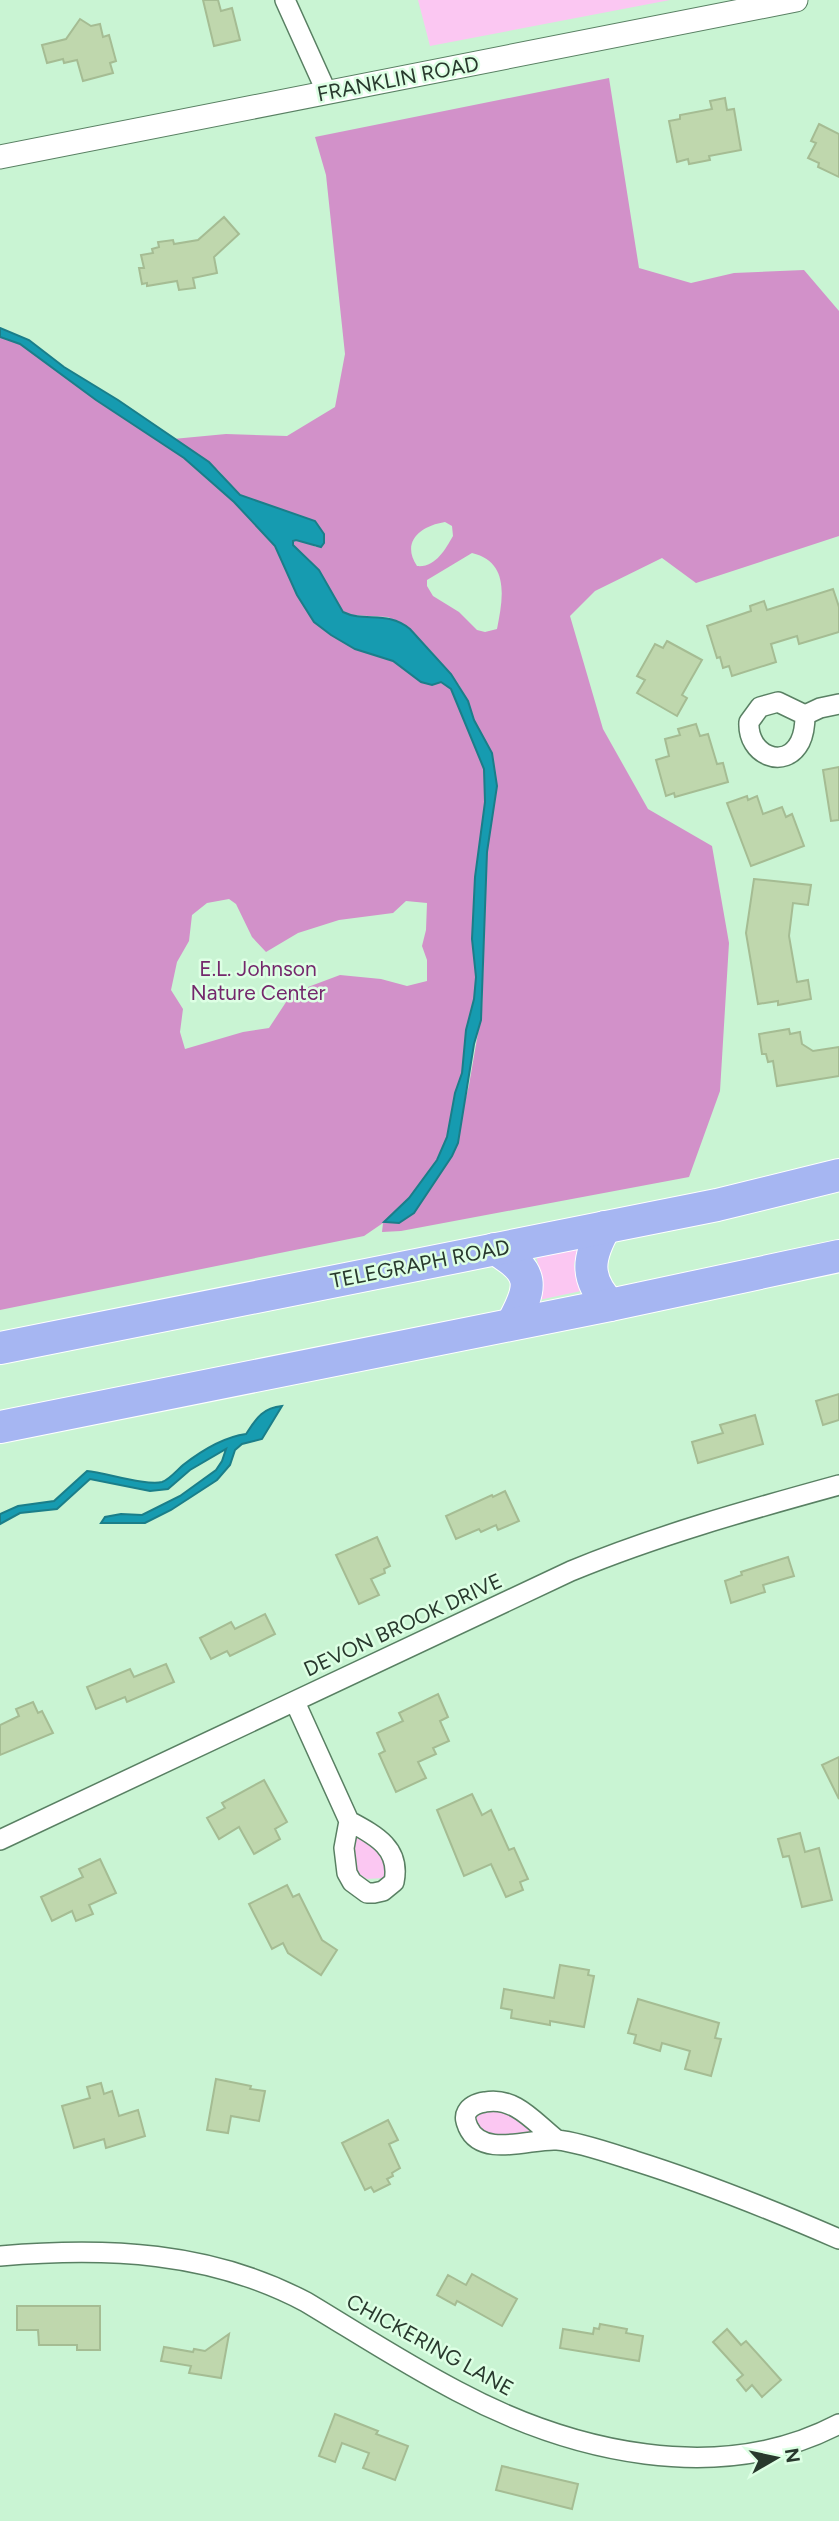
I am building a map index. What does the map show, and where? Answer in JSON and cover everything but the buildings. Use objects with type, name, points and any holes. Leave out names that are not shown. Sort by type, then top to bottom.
[{"type":"highway","name":"TELEGRAPH ROAD","points":[[0,1348],[717,1205],[839,1175]]},
{"type":"highway","points":[[606,1227],[592,1254],[591,1268],[600,1295],[610,1305]]},
{"type":"highway","points":[[495,1249],[517,1262],[526,1283],[523,1303],[512,1325]]},
{"type":"highway","points":[[0,1427],[512,1325],[839,1256]]},
{"type":"street","points":[[285,0],[327,93]]},
{"type":"street","name":"FRANKLIN ROAD","points":[[0,156],[796,0]]},
{"type":"street","points":[[805,715],[839,704]]},
{"type":"street","name":"DEVON BROOK DRIVE","points":[[0,1840],[610,1555],[738,1512],[839,1485]]},
{"type":"street","points":[[295,1702],[349,1821]]},
{"type":"street","points":[[557,2140],[620,2156],[691,2179],[756,2203],[839,2239]]},
{"type":"street","name":"CHICKERING LANE","points":[[0,2256],[56,2252],[126,2252],[181,2259],[235,2271],[282,2289],[439,2381],[495,2409],[565,2434],[626,2450],[682,2458],[732,2457],[795,2443],[839,2424]]},
{"type":"shaded area","points":[[418,0],[670,0],[430,46]]},
{"type":"shaded area","name":"E.L. Johnson Nature Center","points":[[609,78],[639,268],[691,283],[734,273],[804,270],[839,311],[839,536],[696,583],[662,558],[595,591],[570,616],[603,729],[648,809],[712,846],[729,943],[720,1091],[689,1177],[401,1231],[382,1232],[383,1223],[364,1236],[0,1310],[0,337],[20,344],[96,400],[184,458],[234,502],[275,546],[297,595],[314,622],[355,649],[393,661],[421,682],[432,685],[441,682],[451,689],[484,769],[485,802],[475,878],[474,999],[466,1030],[462,1073],[455,1093],[447,1137],[437,1160],[409,1198],[385,1221],[399,1223],[414,1213],[464,1105],[482,1010],[487,852],[497,786],[492,753],[459,685],[410,629],[388,617],[343,613],[319,570],[293,545],[293,540],[296,540],[316,547],[315,521],[240,495],[218,470],[173,439],[226,434],[287,436],[335,407],[345,354],[326,175],[315,137]],"holes":[[[445,522],[452,526],[453,536],[447,547],[434,561],[417,566],[411,550],[416,536],[428,527]],[[472,553],[493,564],[498,573],[502,594],[497,629],[485,632],[477,630],[459,612],[433,596],[427,586],[427,580]],[[229,899],[236,904],[252,937],[266,952],[298,933],[339,920],[393,913],[406,901],[427,903],[426,930],[422,946],[427,960],[427,981],[407,986],[381,979],[340,975],[292,993],[269,1028],[243,1032],[185,1049],[180,1032],[183,1009],[171,990],[177,962],[189,941],[192,915],[207,903]]]},
{"type":"shaded area","points":[[578,1248],[574,1265],[581,1291],[539,1300],[541,1276],[536,1255]]},
{"type":"shaded area","points":[[361,1836],[383,1859],[383,1878],[367,1879],[355,1871],[352,1857],[355,1839]]},
{"type":"shaded area","points":[[501,2109],[514,2114],[533,2134],[504,2138],[479,2129],[475,2120],[479,2113]]},
{"type":"water","points":[[0,328],[29,340],[64,367],[209,462],[240,495],[315,521],[324,534],[321,547],[296,540],[293,545],[319,570],[343,612],[360,617],[393,620],[410,629],[451,674],[468,701],[474,720],[492,753],[497,786],[487,852],[481,1020],[474,1044],[458,1143],[414,1213],[399,1223],[384,1222],[409,1198],[437,1160],[447,1137],[455,1093],[462,1073],[466,1030],[474,999],[476,977],[472,939],[475,877],[485,802],[484,769],[451,689],[441,682],[432,685],[421,682],[393,661],[355,649],[314,622],[297,595],[275,546],[234,502],[184,458],[96,400],[20,344],[0,337]]},
{"type":"water","points":[[282,1406],[262,1439],[242,1444],[235,1450],[230,1465],[217,1480],[171,1510],[145,1523],[101,1523],[105,1517],[121,1514],[142,1515],[180,1496],[216,1470],[226,1449],[190,1470],[168,1489],[150,1491],[90,1479],[57,1509],[20,1513],[0,1524],[0,1514],[18,1506],[54,1501],[87,1471],[137,1481],[162,1482],[205,1450],[221,1441],[246,1434],[264,1412]]}]
